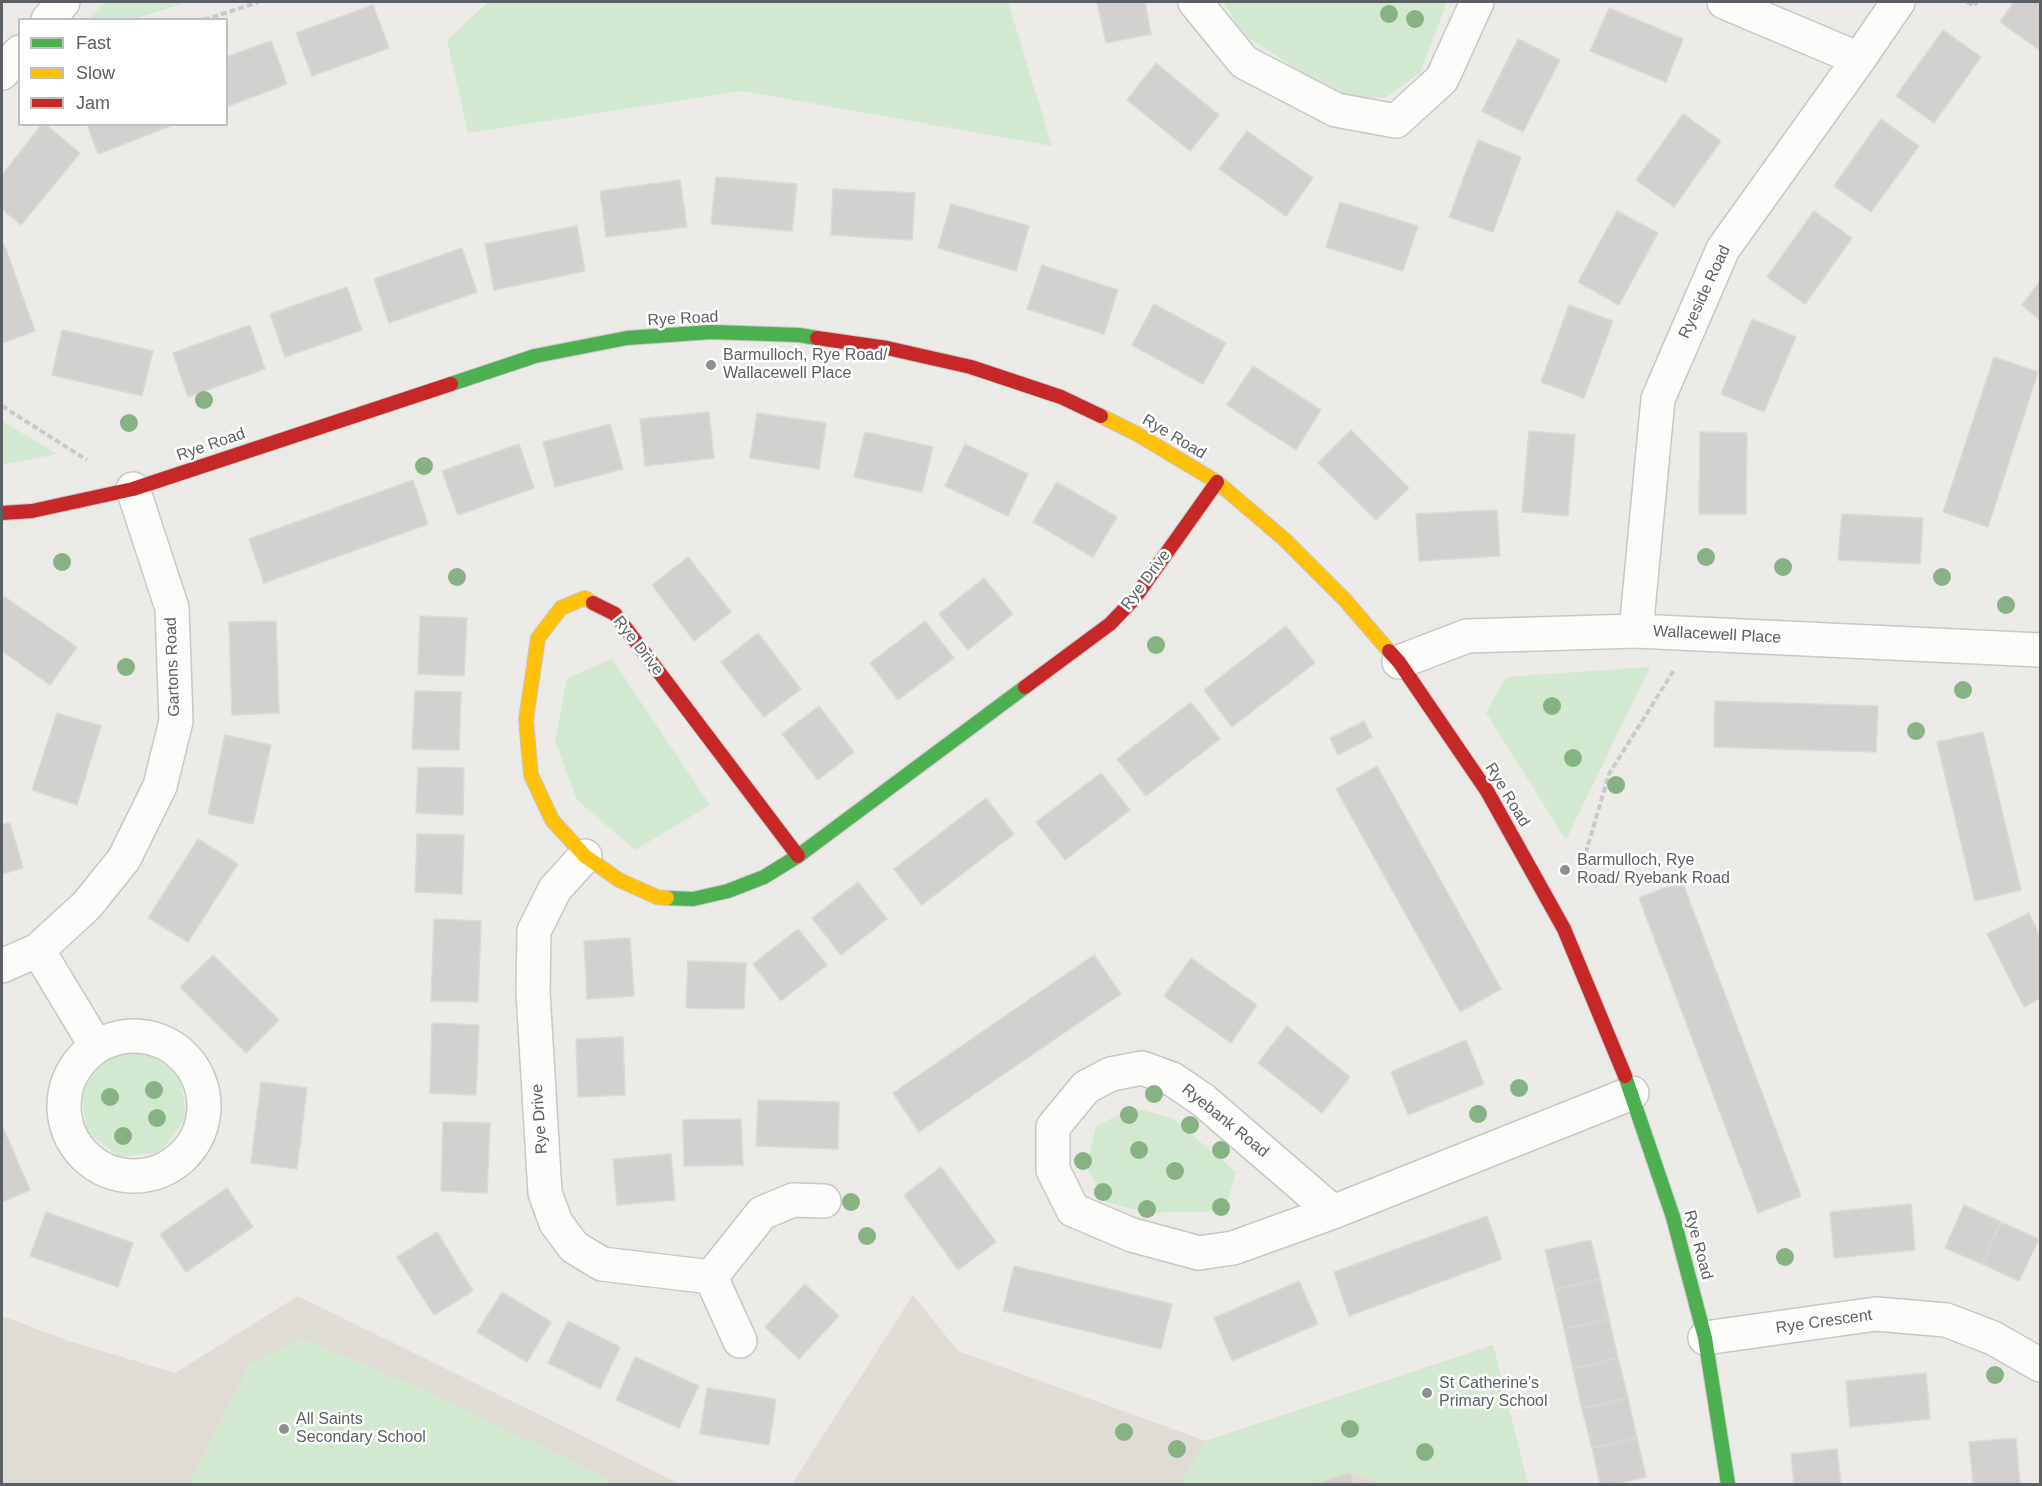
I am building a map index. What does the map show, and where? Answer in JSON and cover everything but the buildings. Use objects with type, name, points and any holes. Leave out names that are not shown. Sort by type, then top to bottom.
[{"type":"street","points":[[50,18],[63,2]]},
{"type":"street","points":[[1194,2],[1244,62],[1336,110],[1396,121],[1442,79],[1477,2]]},
{"type":"street","points":[[1724,2],[1859,59]]},
{"type":"street","name":"Ryeside Road","points":[[1636,630],[1658,399],[1723,249],[1898,2]]},
{"type":"street","points":[[2,72],[18,54]]},
{"type":"street","name":"Rye Road","points":[[2,513],[32,511],[134,489],[535,356],[627,338],[711,332],[799,335],[887,348],[971,367],[1061,397],[1137,434],[1217,482],[1284,538],[1345,600],[1399,662],[1487,791],[1564,929],[1632,1094],[1673,1217],[1705,1338],[1728,1485]]},
{"type":"street","name":"Rye Drive","points":[[798,856],[615,614],[585,598],[561,608],[538,638],[526,720],[531,775],[552,820],[585,856],[619,880],[657,897],[693,899],[728,891],[764,877],[798,856],[1110,624],[1134,599],[1217,482]]},
{"type":"street","name":"Gartons Road","points":[[2,966],[38,950],[87,905],[124,859],[160,786],[176,721],[171,608],[134,489]]},
{"type":"street","name":"Wallacewell Place","points":[[1399,662],[1467,636],[1636,630],[2040,650]]},
{"type":"street","name":"Rye Drive","points":[[585,856],[555,889],[534,931],[532,992],[545,1193],[556,1223],[573,1247],[602,1264],[711,1277]]},
{"type":"street","points":[[38,950],[96,1046]]},
{"type":"street","points":[[147,1035],[171,1044],[191,1062],[203,1086],[205,1111],[198,1137],[183,1158],[160,1172],[135,1177],[109,1172],[87,1159],[71,1138],[63,1113],[65,1086],[77,1063],[96,1046],[121,1036],[147,1035]]},
{"type":"street","name":"Ryebank Road","points":[[1333,1212],[1203,1100],[1172,1079],[1142,1068],[1111,1074],[1086,1087],[1053,1127],[1053,1170],[1073,1210],[1132,1235],[1199,1253],[1233,1248],[1333,1212],[1632,1094]]},
{"type":"street","points":[[740,1341],[711,1277],[762,1213],[792,1200],[824,1201]]},
{"type":"street","name":"Rye Crescent","points":[[1705,1338],[1876,1314],[1946,1320],[1993,1338],[2040,1365]]},
{"type":"path","points":[[210,18],[259,2]]},
{"type":"path","points":[[1967,2],[1974,6],[1977,2]]},
{"type":"path","points":[[2,406],[134,489]]},
{"type":"path","points":[[1564,929],[1609,774],[1697,634]]},
{"type":"shaded area","points":[[913,1295],[958,1351],[1206,1441],[1493,1345],[1528,1484],[792,1484]]},
{"type":"shaded area","name":"All Saints Secondary School","points":[[298,1296],[680,1484],[2,1484],[2,1316],[69,1341],[175,1373]]},
{"type":"green space","points":[[105,2],[188,2],[137,18],[89,18]]},
{"type":"green space","points":[[488,2],[1008,2],[1052,146],[742,91],[468,133],[447,40]]},
{"type":"green space","points":[[1223,2],[1447,2],[1420,73],[1385,98],[1342,98],[1244,35]]},
{"type":"green space","points":[[2,421],[57,454],[2,465]]},
{"type":"green space","points":[[612,659],[710,805],[635,850],[577,800],[555,741],[567,678]]},
{"type":"green space","points":[[1650,667],[1566,840],[1486,713],[1506,677]]},
{"type":"green space","points":[[148,1052],[181,1077],[186,1118],[161,1152],[120,1157],[87,1132],[81,1091],[106,1058]]},
{"type":"green space","points":[[1132,1107],[1172,1118],[1236,1172],[1225,1211],[1145,1213],[1106,1202],[1086,1167],[1096,1127]]},
{"type":"green space","points":[[303,1339],[438,1396],[618,1484],[189,1484],[250,1364]]},
{"type":"green space","name":"St Catherine's Primary School","points":[[1493,1345],[1528,1484],[1381,1484],[1360,1474],[1351,1473],[1313,1484],[1180,1484],[1206,1441]]},
{"type":"traffic: fast","points":[[451,384],[535,356],[627,338],[711,332],[799,335],[817,338]]},
{"type":"traffic: fast","points":[[667,898],[693,899],[728,891],[764,877],[798,856],[1025,687]]},
{"type":"traffic: fast","points":[[1625,1076],[1673,1217],[1705,1338],[1728,1484]]},
{"type":"traffic: slow","points":[[1101,416],[1137,434],[1217,482],[1284,539],[1345,600],[1389,651]]},
{"type":"traffic: slow","points":[[593,603],[585,598],[561,608],[538,638],[526,720],[531,775],[552,820],[585,856],[619,880],[657,897],[667,898]]},
{"type":"traffic: jam","points":[[817,338],[887,348],[971,367],[1061,397],[1101,416]]},
{"type":"traffic: jam","points":[[2,513],[32,511],[133,489],[451,384]]},
{"type":"traffic: jam","points":[[1025,687],[1110,624],[1134,599],[1217,482]]},
{"type":"traffic: jam","points":[[593,603],[615,614],[798,856]]},
{"type":"traffic: jam","points":[[1389,651],[1399,662],[1487,791],[1564,929],[1625,1076]]},
{"type":"place","name":"Barmulloch, Rye Road/ Wallacewell Place","points":[[711,365]]},
{"type":"place","name":"Barmulloch, Rye Road/ Ryebank Road","points":[[1565,870]]},
{"type":"place","name":"St Catherine's Primary School","points":[[1427,1393]]},
{"type":"place","name":"All Saints Secondary School","points":[[284,1429]]}]
